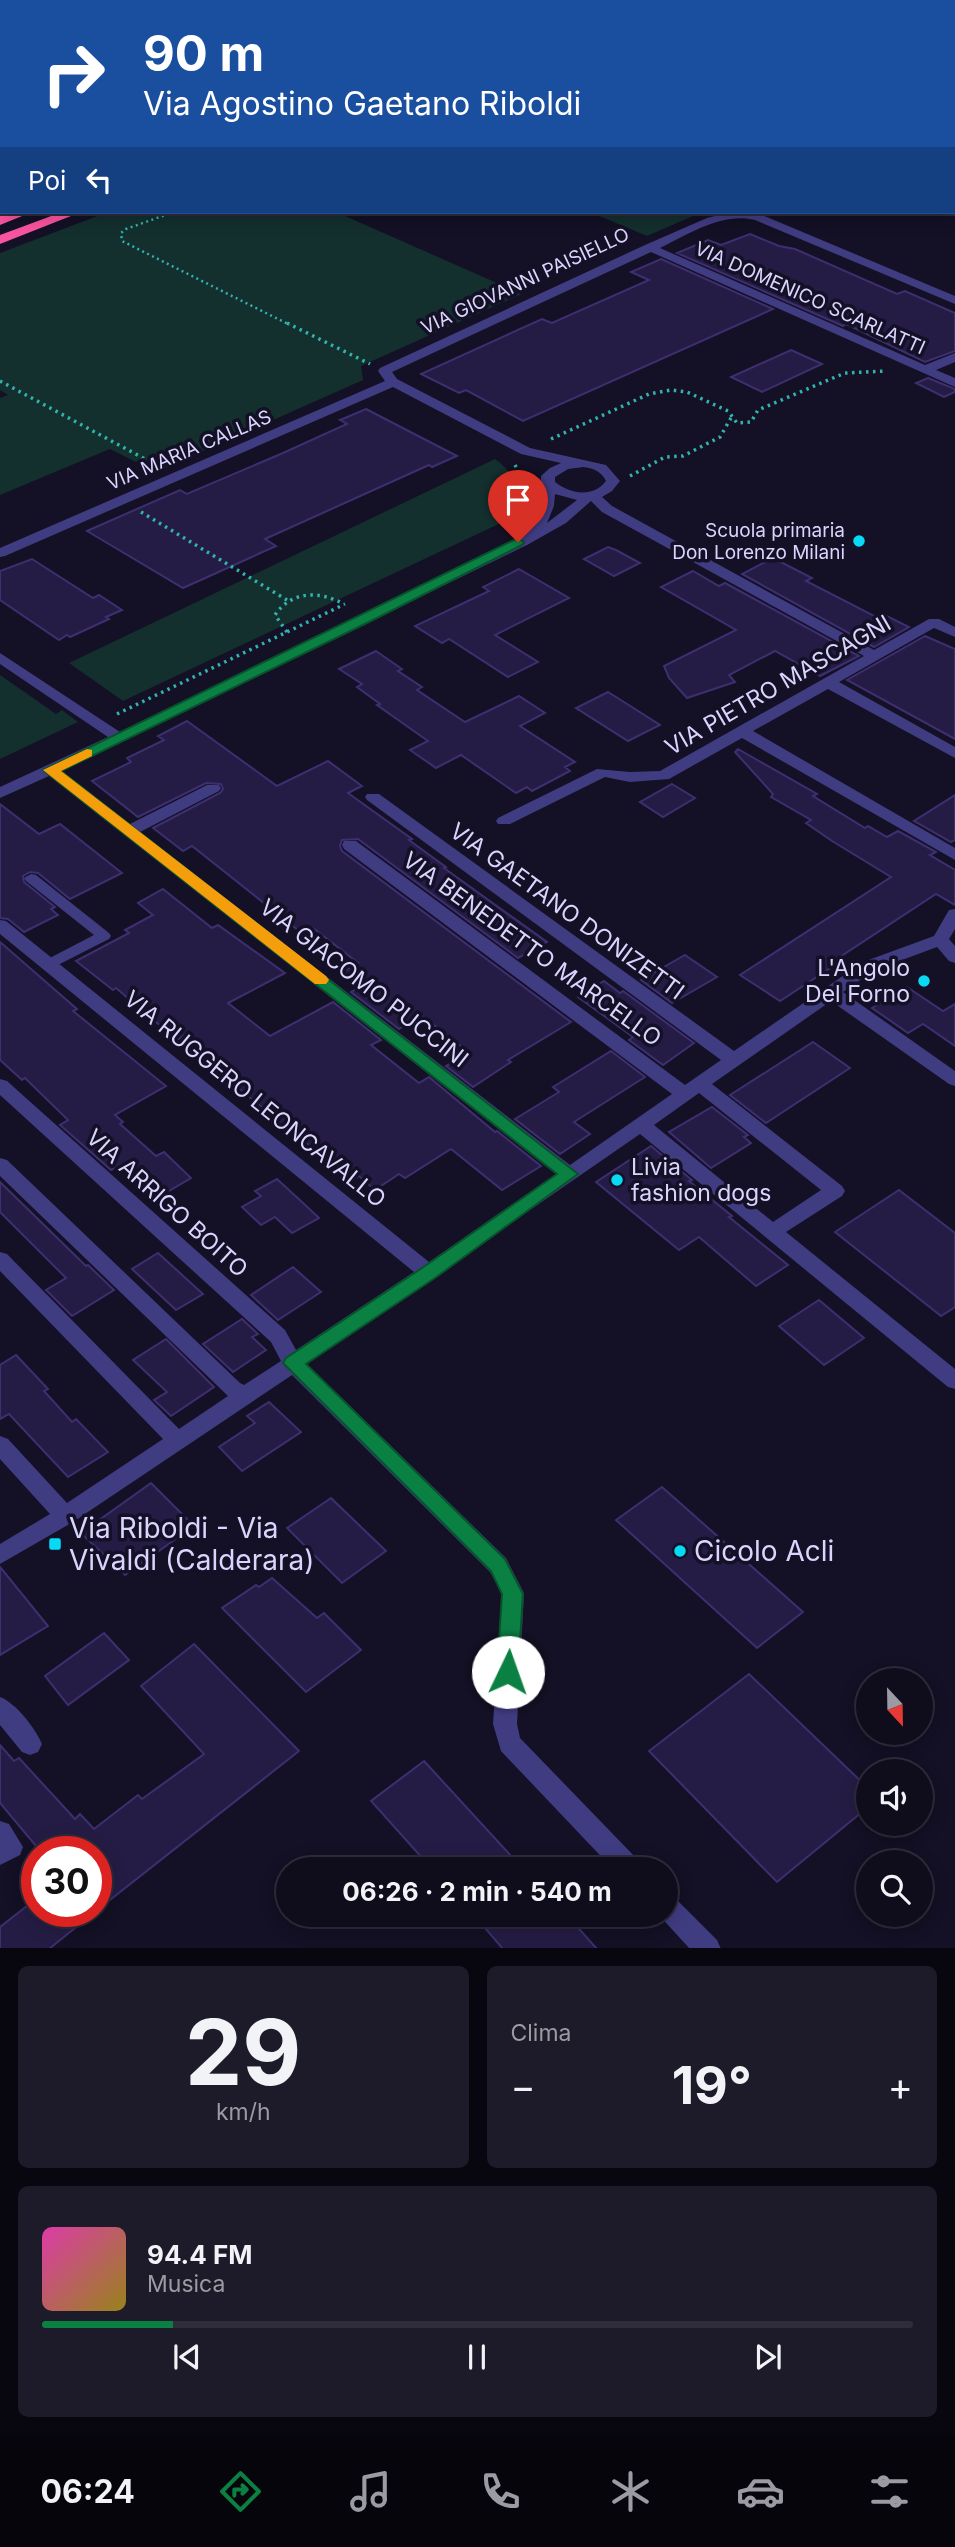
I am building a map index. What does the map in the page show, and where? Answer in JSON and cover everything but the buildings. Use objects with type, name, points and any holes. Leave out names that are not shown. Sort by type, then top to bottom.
[{"type":"highway","points":[[0,221],[19,214]]},
{"type":"highway","points":[[0,240],[69,214]]},
{"type":"street","name":"VIA GIOVANNI PAISIELLO","points":[[384,371],[721,216],[748,214],[955,300]]},
{"type":"street","name":"VIA DOMENICO SCARLATTI","points":[[649,247],[955,383]]},
{"type":"street","points":[[925,370],[955,357]]},
{"type":"street","points":[[384,371],[393,382],[526,452],[593,465],[610,474],[613,481],[610,487],[590,495],[566,495],[554,490],[526,452]]},
{"type":"street","name":"VIA MARIA CALLAS","points":[[0,553],[393,382]]},
{"type":"street","points":[[533,534],[549,509],[548,479],[554,469],[579,463]]},
{"type":"street","points":[[590,495],[607,509],[875,656]]},
{"type":"street","points":[[0,793],[364,620],[558,521],[590,495]]},
{"type":"street","name":"VIA PIETRO MASCAGNI","points":[[504,821],[603,772],[630,776],[663,776],[934,622],[955,633]]},
{"type":"street","points":[[0,657],[119,738]]},
{"type":"street","points":[[827,682],[955,753]]},
{"type":"street","points":[[743,732],[955,855]]},
{"type":"street","name":"VIA GIACOMO PUCCINI","points":[[51,770],[564,1170]]},
{"type":"street","points":[[129,831],[213,788]]},
{"type":"street","name":"VIA GAETANO DONIZETTI","points":[[373,797],[735,1061]]},
{"type":"street","name":"VIA BENEDETTO MARCELLO","points":[[350,845],[675,1085],[692,1089],[835,1191],[773,1231]]},
{"type":"street","points":[[955,914],[948,943],[955,957]]},
{"type":"street","name":"VIA RUGGERO LEONCAVALLO","points":[[0,925],[428,1273]]},
{"type":"street","points":[[0,1555],[65,1516],[244,1396],[290,1357],[428,1273],[564,1170],[735,1061],[869,966],[948,943]]},
{"type":"street","points":[[832,993],[955,1080]]},
{"type":"street","name":"VIA ARRIGO BOITO","points":[[0,1085],[278,1336],[290,1357],[498,1565],[513,1594],[505,1724],[509,1743],[618,1857]]},
{"type":"street","points":[[640,1124],[955,1381]]},
{"type":"street","points":[[0,1165],[233,1389],[244,1396]]},
{"type":"street","points":[[0,1259],[178,1441]]},
{"type":"street","points":[[0,1445],[65,1516]]},
{"type":"street","points":[[0,1707],[30,1744]]},
{"type":"street","points":[[0,1832],[11,1847],[0,1854]]},
{"type":"street","points":[[678,1918],[708,1948]]},
{"type":"lane","points":[[31,877],[104,936],[49,964]]},
{"type":"path","points":[[168,214],[127,229],[121,233],[122,241],[384,371]]},
{"type":"path","points":[[527,490],[520,473],[508,459],[649,394],[671,390],[687,392],[728,411],[737,423],[751,422],[758,410],[845,373],[925,370]]},
{"type":"path","points":[[0,381],[145,459],[150,465],[146,474]]},
{"type":"path","points":[[607,509],[610,503],[606,496],[630,475],[665,457],[684,456],[720,437],[731,418]]},
{"type":"path","points":[[121,500],[287,600]]},
{"type":"path","points":[[309,646],[285,631],[275,615],[279,606],[287,600],[317,595],[344,605],[364,620]]},
{"type":"path","points":[[98,724],[285,631],[356,599]]},
{"type":"green space","points":[[103,214],[341,214],[522,294],[361,366],[363,380],[156,472],[110,449],[0,495],[0,398],[8,395],[0,390],[0,253]]},
{"type":"green space","points":[[595,214],[697,214],[647,236]]},
{"type":"green space","points":[[495,459],[512,477],[518,501],[503,522],[123,701],[69,663]]},
{"type":"green space","points":[[0,675],[56,714],[62,710],[78,722],[0,759]]},
{"type":"slow traffic","points":[[87,753],[51,770],[321,980]]},
{"type":"place","name":"Scuola primaria Don Lorenzo Milani","points":[[859,541]]},
{"type":"place","name":"L'Angolo Del Forno","points":[[924,981]]},
{"type":"place","name":"Livia fashion dogs","points":[[617,1180]]},
{"type":"place","name":"Via Riboldi - Via Vivaldi (Calderara)","points":[[55,1544]]},
{"type":"place","name":"Cicolo Acli","points":[[680,1551]]},
{"type":"route","points":[[508,1672],[513,1594],[498,1565],[293,1363],[569,1174],[51,770],[364,620],[518,542]]}]
